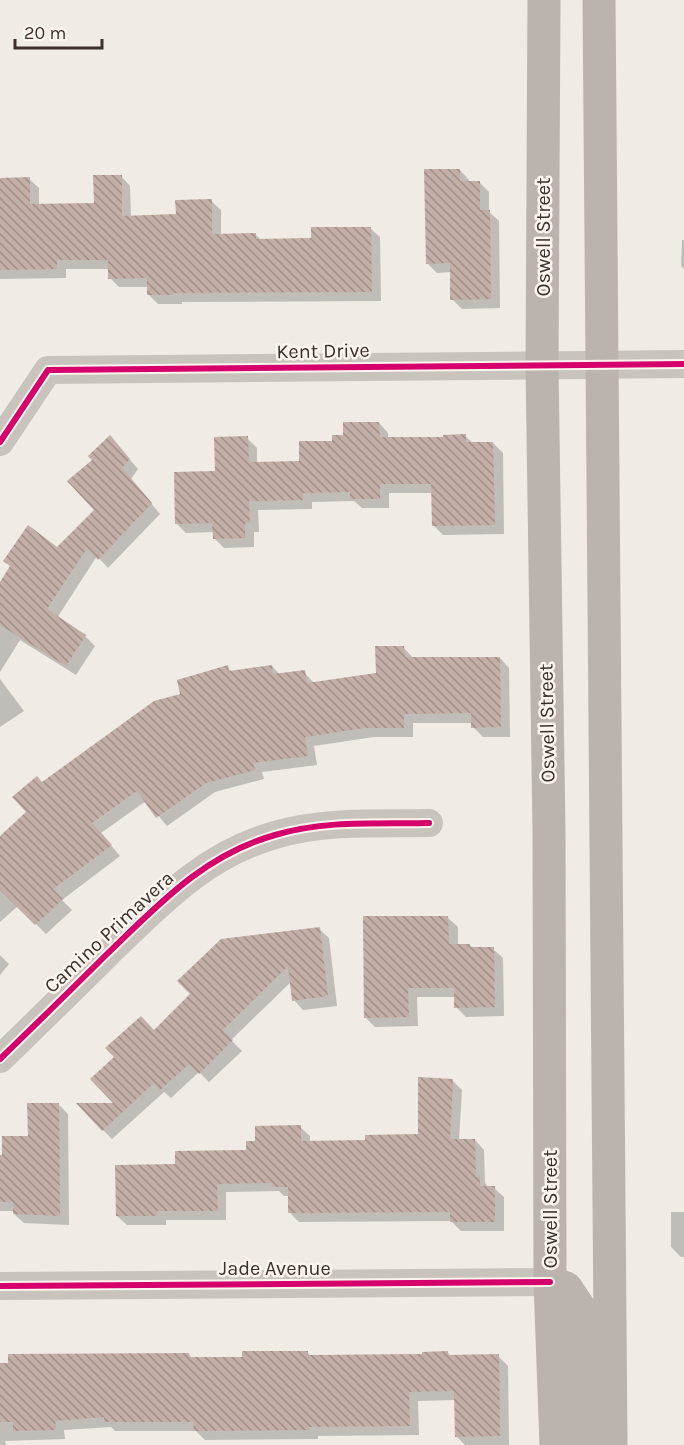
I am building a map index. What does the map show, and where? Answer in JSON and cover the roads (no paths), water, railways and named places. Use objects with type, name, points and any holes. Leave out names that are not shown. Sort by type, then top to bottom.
[{"type":"main road","name":"Oswell Street","points":[[544,0],[542,366],[549,833],[550,1282],[555,1445]]},
{"type":"main road","points":[[599,0],[611,1445]]},
{"type":"main road","points":[[550,1282],[566,1288],[580,1309],[581,1445]]},
{"type":"street","name":"Kent Drive","points":[[0,442],[48,370],[684,364]]},
{"type":"street","name":"Camino Primavera","points":[[0,1059],[168,895],[204,867],[241,847],[276,835],[316,826],[429,823]]},
{"type":"street","name":"Jade Avenue","points":[[0,1286],[550,1282]]}]
